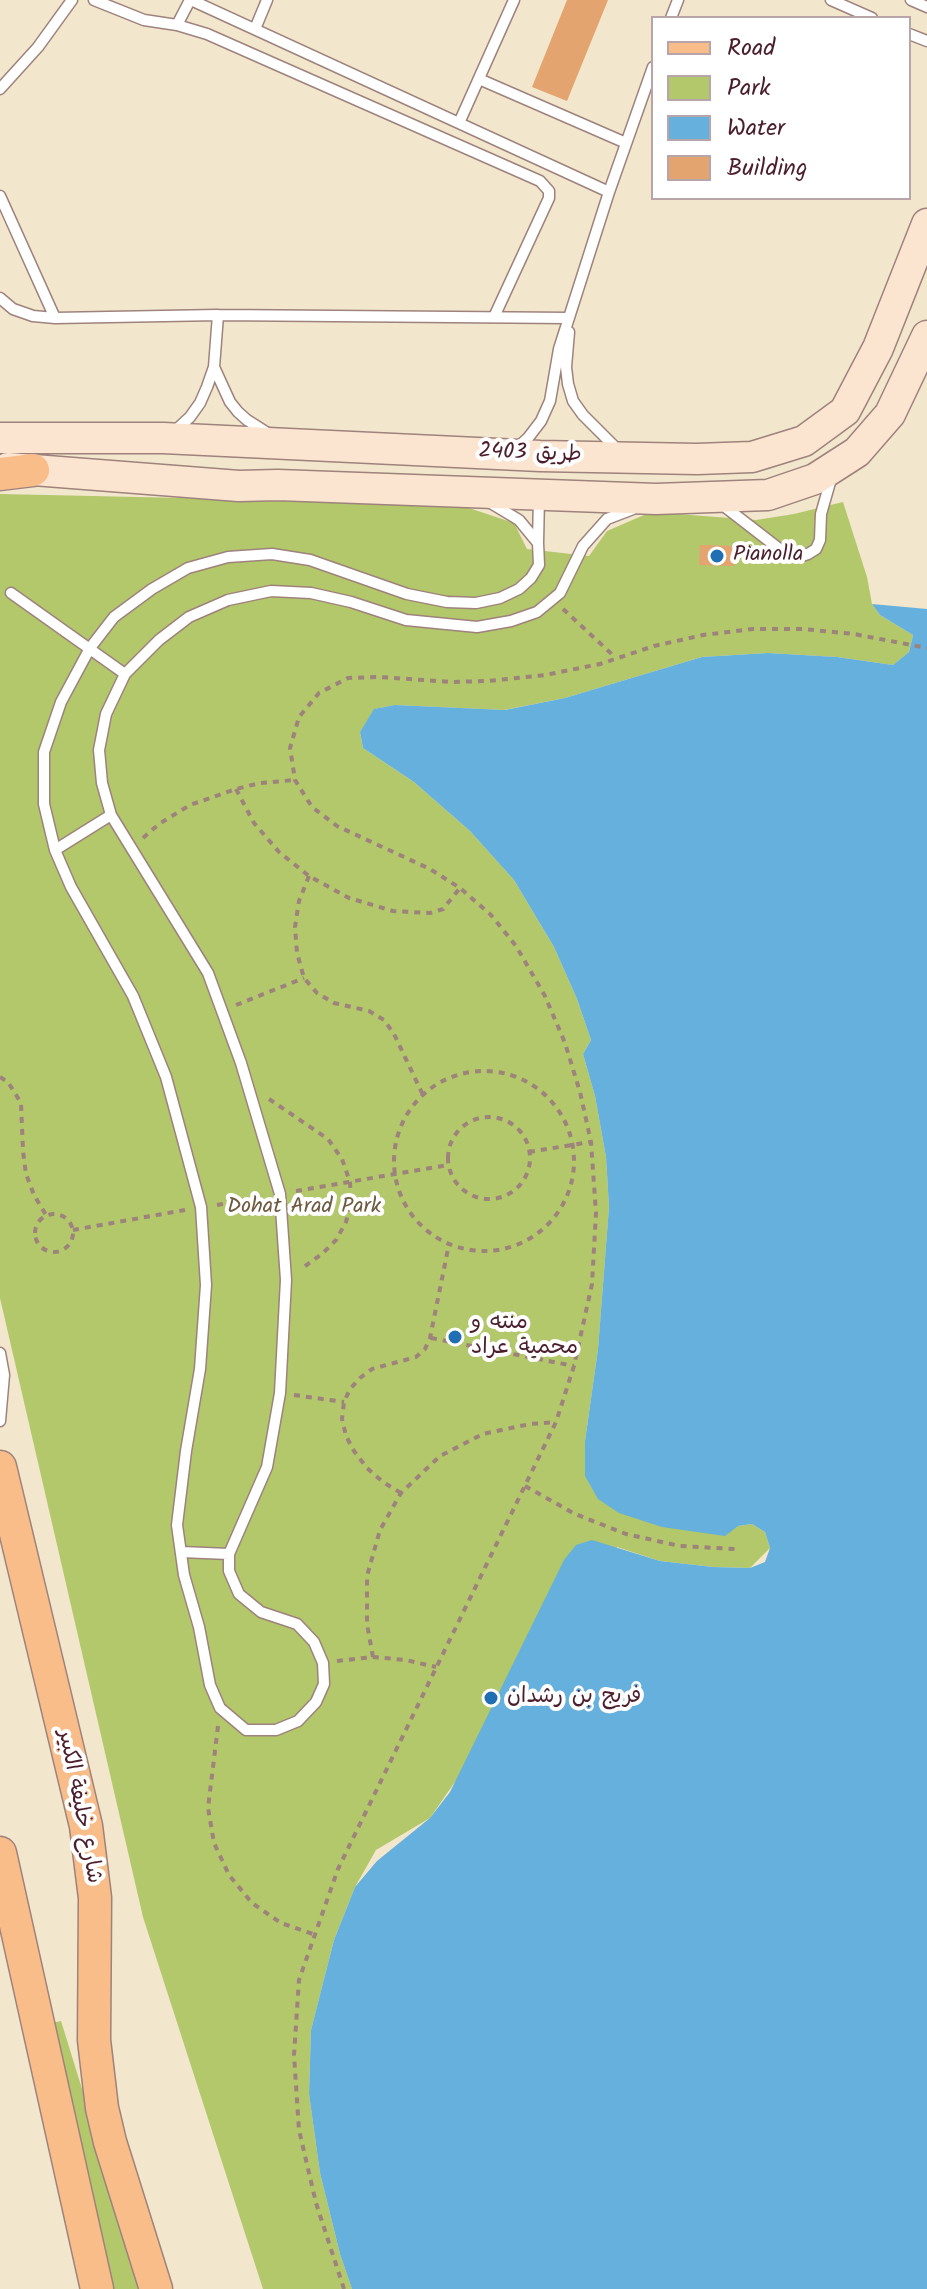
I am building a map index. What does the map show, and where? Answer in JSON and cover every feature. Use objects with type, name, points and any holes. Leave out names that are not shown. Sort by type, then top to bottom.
[{"type":"main road","name":"طريق 2403","points":[[0,438],[163,438],[540,456],[752,457],[804,441],[845,411],[878,348],[927,224]]},
{"type":"main road","name":"طريق 2403","points":[[0,468],[239,486],[656,499],[768,495],[815,479],[857,452],[890,414],[927,336]]},
{"type":"main road","points":[[539,494],[540,456]]},
{"type":"main road","points":[[0,474],[33,470]]},
{"type":"main road","name":"شارع خليفة الكبير","points":[[0,1467],[86,1826],[95,1898],[94,2040],[102,2108],[156,2289]]},
{"type":"main road","points":[[0,1853],[97,2289]]},
{"type":"lane","points":[[0,89],[38,47],[72,0]]},
{"type":"lane","points":[[94,0],[144,20],[207,34],[546,185],[549,191],[547,204],[494,317]]},
{"type":"lane","points":[[177,25],[191,0],[609,192]]},
{"type":"lane","points":[[255,29],[267,0]]},
{"type":"lane","points":[[459,123],[514,0]]},
{"type":"lane","points":[[831,0],[845,3],[868,16]]},
{"type":"lane","points":[[911,0],[927,7]]},
{"type":"lane","points":[[510,455],[541,421],[550,401],[559,349],[651,73]]},
{"type":"lane","points":[[479,79],[626,143]]},
{"type":"lane","points":[[0,196],[55,318]]},
{"type":"lane","points":[[0,298],[13,309],[33,316],[55,318],[218,315],[569,318]]},
{"type":"lane","points":[[163,438],[178,429],[200,403],[214,367],[218,315]]},
{"type":"lane","points":[[569,318],[566,367],[573,401],[625,458]]},
{"type":"lane","points":[[214,367],[238,412],[283,443]]},
{"type":"lane","points":[[553,383],[568,384]]},
{"type":"lane","points":[[712,497],[782,551],[799,557],[816,549],[820,540],[825,497],[838,466]]},
{"type":"lane","points":[[474,493],[519,520],[538,543]]},
{"type":"lane","points":[[539,494],[539,565],[519,589],[500,598],[476,603],[447,602],[407,594],[310,560],[272,554],[228,557],[188,568],[114,617],[90,648],[61,702],[44,752],[44,804],[55,850],[71,887],[133,996],[166,1077],[201,1207],[206,1285],[200,1369],[177,1525],[184,1575],[199,1627],[210,1685],[220,1708],[246,1730],[276,1730],[298,1721],[316,1702],[324,1684],[323,1663],[314,1642],[297,1624],[261,1612],[239,1594],[229,1571],[229,1554],[267,1467],[280,1393],[286,1280],[280,1194],[248,1084],[208,973],[111,815],[102,783],[99,750],[106,714],[125,674],[159,640],[189,617],[228,600],[271,591],[311,593],[406,620],[477,627],[511,621],[537,612],[560,593],[583,546],[607,519],[656,499]]},
{"type":"lane","points":[[11,593],[125,674]]},
{"type":"lane","points":[[55,850],[111,815]]},
{"type":"lane","points":[[0,1353],[4,1375],[0,1421]]},
{"type":"lane","points":[[181,1552],[229,1554]]},
{"type":"path","points":[[552,599],[616,658]]},
{"type":"path","points":[[344,2289],[316,2203],[299,2130],[294,2055],[299,1980],[338,1869],[556,1422],[574,1366],[592,1284],[596,1213],[591,1142],[580,1092],[565,1043],[545,996],[516,946],[491,915],[460,888],[430,869],[337,826],[312,807],[295,780],[290,748],[299,717],[319,693],[348,678],[488,681],[545,675],[703,635],[753,629],[803,629],[854,634],[927,648]]},
{"type":"path","points":[[132,848],[159,824],[190,805],[260,783],[295,780]]},
{"type":"path","points":[[236,789],[254,823],[279,852],[309,876],[349,898],[393,911],[430,913],[443,909],[460,888]]},
{"type":"path","points":[[309,876],[299,901],[295,927],[297,953],[304,978],[317,993],[334,1003],[369,1011],[384,1020],[394,1034],[423,1095]]},
{"type":"path","points":[[222,1010],[304,978]]},
{"type":"path","points":[[487,1072],[504,1074],[536,1088],[560,1114],[572,1146],[574,1163],[567,1197],[547,1226],[517,1245],[501,1249],[466,1250],[425,1230],[407,1209],[398,1192],[394,1174],[396,1139],[402,1123],[423,1095],[452,1077],[487,1072]]},
{"type":"path","points":[[0,1077],[8,1082],[21,1103],[26,1174],[46,1215]]},
{"type":"path","points":[[248,1084],[328,1139],[342,1159],[350,1182],[351,1202],[346,1222],[336,1240],[286,1280]]},
{"type":"path","points":[[482,1117],[493,1117],[513,1125],[527,1141],[529,1152],[530,1163],[522,1183],[505,1196],[495,1199],[484,1199],[464,1192],[456,1184],[448,1165],[450,1143],[455,1134],[463,1126],[482,1117]]},
{"type":"path","points":[[529,1152],[591,1142]]},
{"type":"path","points":[[73,1230],[448,1165]]},
{"type":"path","points":[[46,1215],[63,1216],[73,1230],[68,1246],[52,1253],[37,1245],[34,1237],[34,1228],[46,1215]]},
{"type":"path","points":[[401,1493],[367,1468],[354,1451],[342,1419],[344,1402],[350,1389],[372,1369],[416,1357],[425,1349],[430,1338],[449,1244]]},
{"type":"path","points":[[430,1338],[574,1366]]},
{"type":"path","points":[[280,1393],[344,1402]]},
{"type":"path","points":[[373,1657],[367,1624],[367,1576],[380,1530],[401,1493],[440,1456],[483,1434],[556,1422]]},
{"type":"path","points":[[525,1486],[575,1514],[626,1534],[680,1546],[735,1549]]},
{"type":"path","points":[[323,1663],[373,1657],[436,1667]]},
{"type":"path","points":[[220,1708],[208,1808],[214,1843],[229,1875],[252,1903],[281,1923],[313,1934]]},
{"type":"green space","name":"Dohat Arad Park","points":[[0,494],[457,504],[514,523],[527,549],[589,556],[607,531],[651,512],[756,520],[843,502],[867,577],[872,604],[880,615],[913,635],[909,652],[893,665],[837,657],[768,653],[702,657],[565,698],[504,710],[395,705],[375,709],[360,732],[363,748],[414,782],[470,831],[514,880],[554,947],[591,1040],[583,1054],[595,1096],[606,1157],[609,1207],[598,1349],[585,1441],[738,1526],[752,1524],[765,1532],[770,1548],[750,1568],[660,1561],[617,1547],[430,1818],[376,1850],[355,1887],[334,1940],[311,2030],[309,2094],[320,2173],[352,2289],[263,2289],[143,1917],[0,1298]]},
{"type":"green space","points":[[61,2021],[144,2289],[109,2289],[52,2023]]},
{"type":"water","points":[[872,604],[927,609],[927,2289],[352,2289],[320,2173],[309,2094],[311,2030],[334,1940],[355,1887],[377,1861],[430,1818],[450,1792],[564,1560],[576,1545],[592,1540],[660,1561],[750,1568],[765,1562],[770,1548],[765,1532],[752,1524],[738,1526],[725,1536],[662,1527],[619,1513],[598,1499],[585,1476],[585,1441],[598,1349],[609,1207],[606,1157],[595,1096],[583,1054],[591,1040],[554,947],[514,880],[470,831],[414,782],[363,748],[360,732],[374,709],[395,705],[505,710],[565,698],[702,657],[768,653],[837,657],[893,665],[909,652],[913,635],[880,615]]},
{"type":"building","points":[[567,0],[608,0],[567,101],[532,87]]},
{"type":"building","name":"Pianolla","points":[[700,545],[735,546],[734,566],[699,565]]},
{"type":"place","name":"Pianolla","points":[[717,556]]},
{"type":"place","name":"منته و محمية عراد","points":[[455,1337]]},
{"type":"place","name":"فريج بن رشدان","points":[[491,1698]]}]
